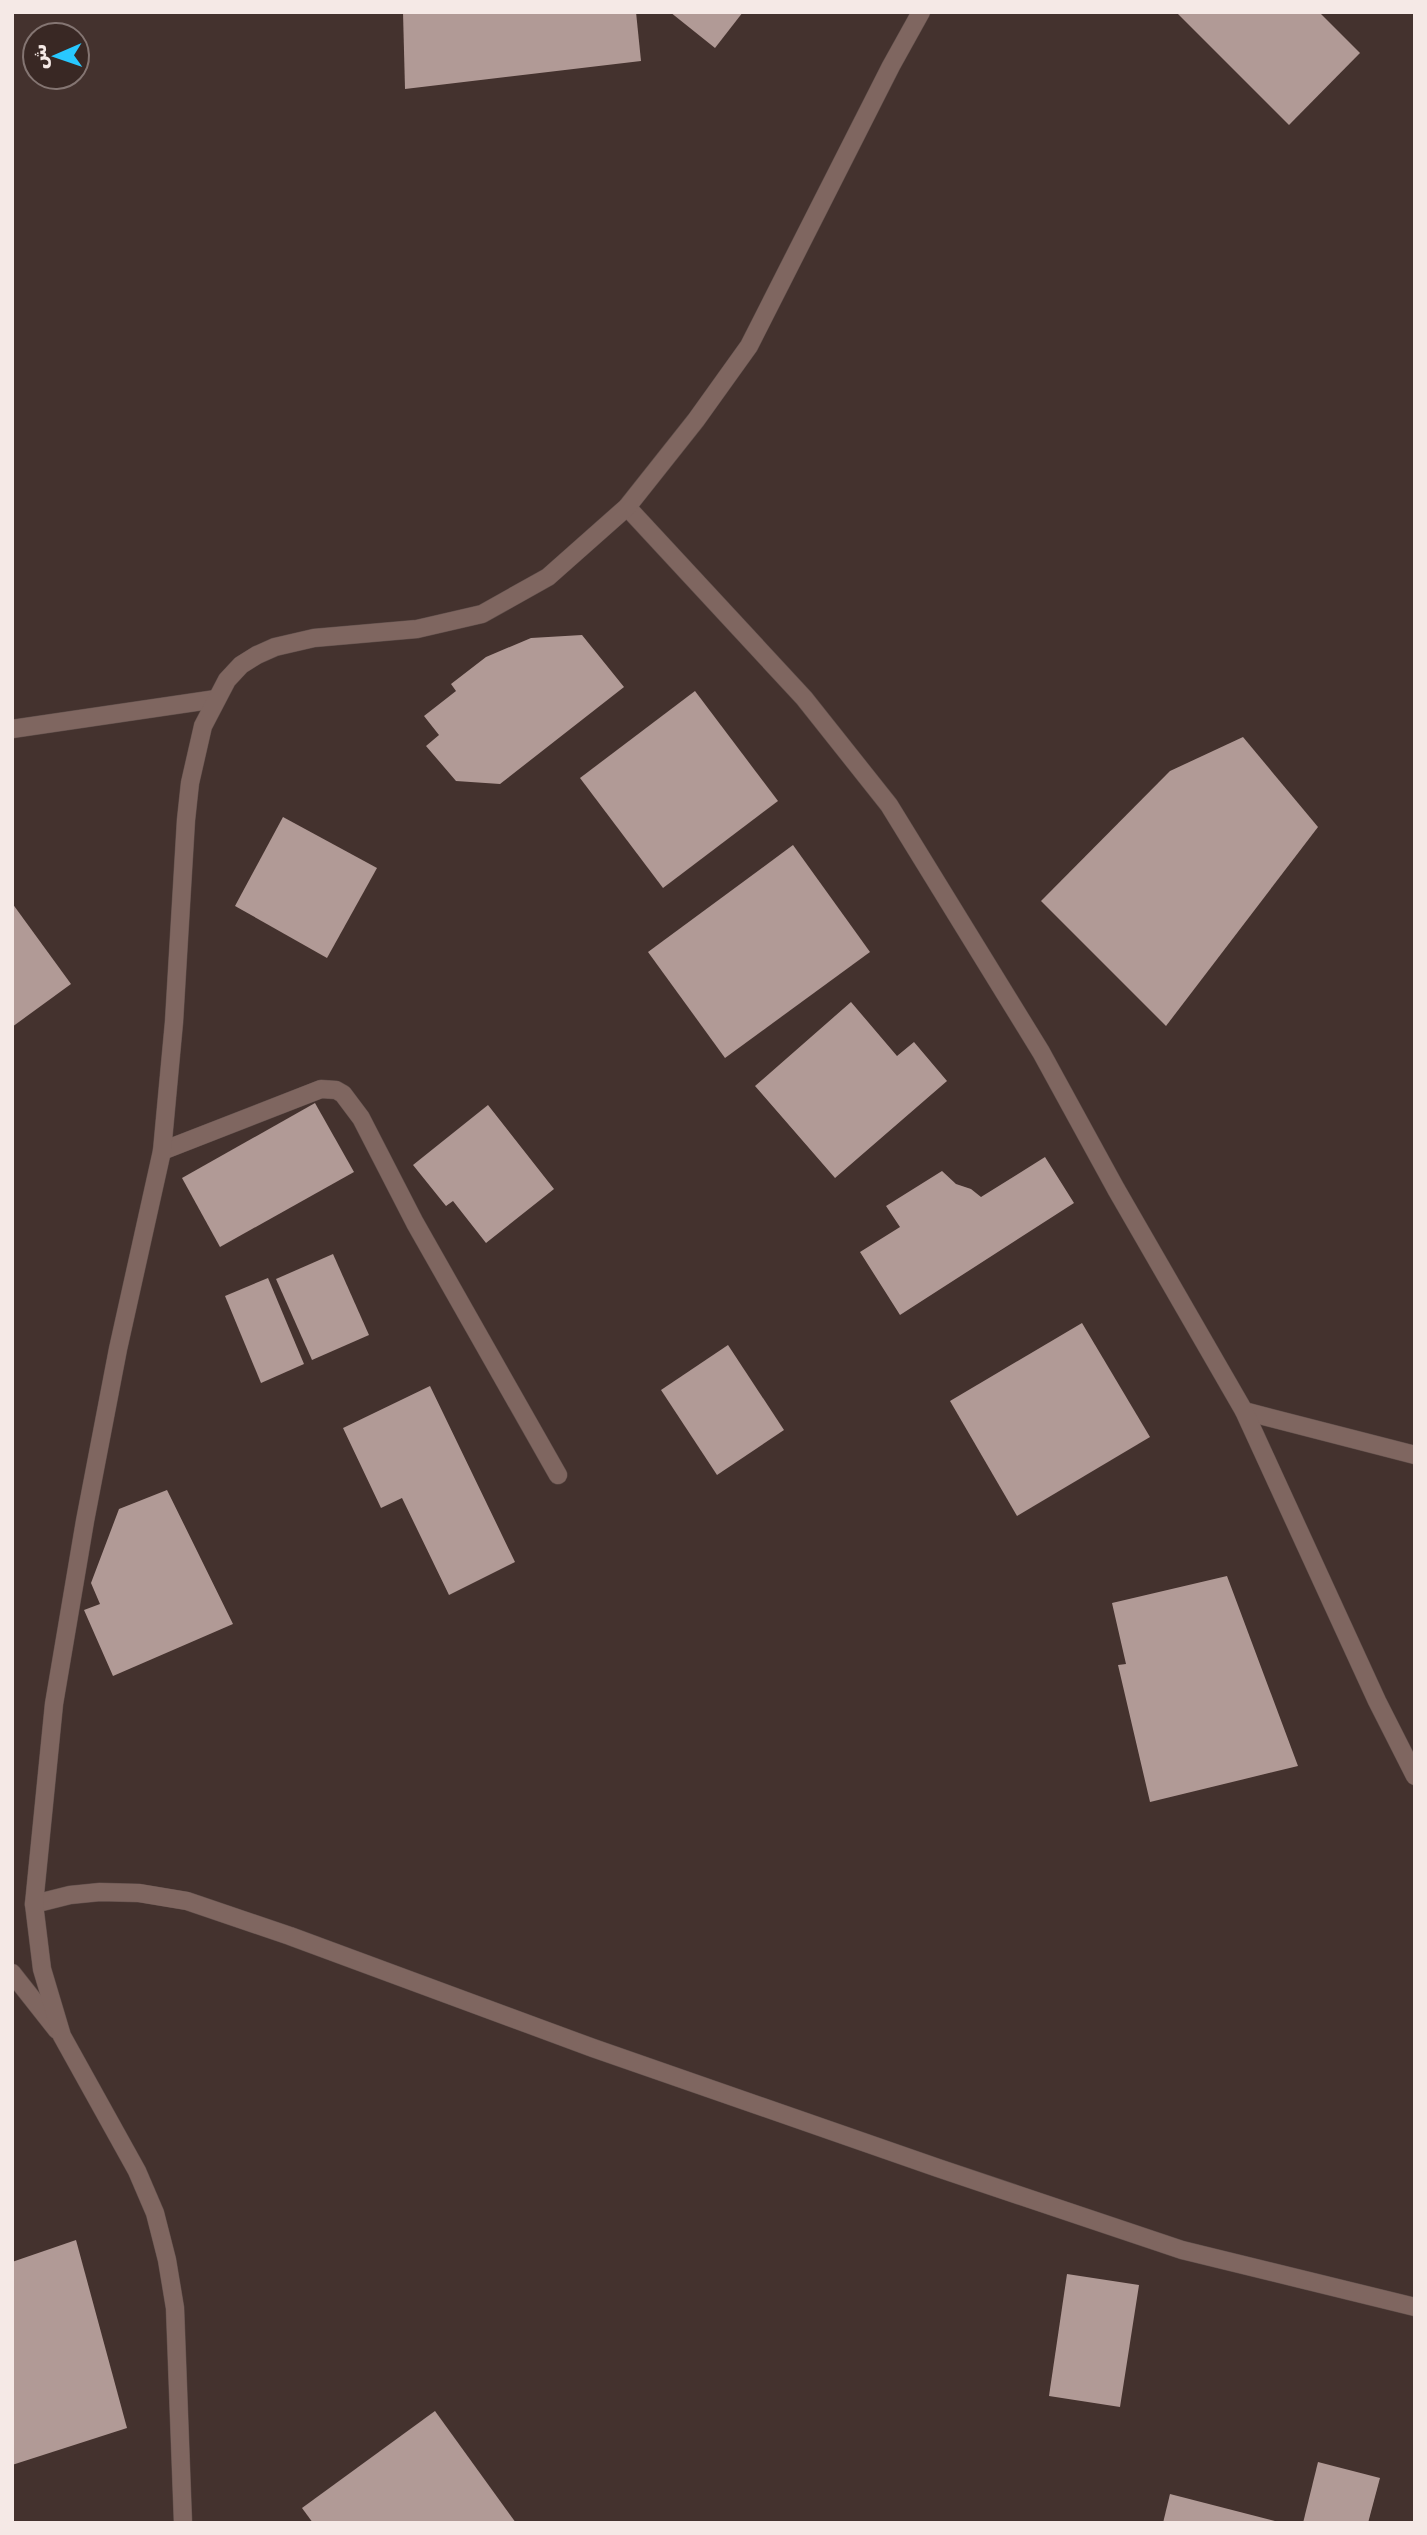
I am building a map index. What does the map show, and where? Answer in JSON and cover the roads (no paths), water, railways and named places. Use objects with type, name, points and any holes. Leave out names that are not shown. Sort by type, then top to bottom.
[{"type":"street","points":[[62,2036],[43,1969],[34,1903],[54,1704],[118,1349],[162,1151],[174,1022],[190,783],[203,726],[227,680],[241,665],[275,647],[314,638],[417,629],[482,614],[548,577],[627,507],[750,346],[803,237],[921,12]]},
{"type":"street","points":[[627,507],[804,698],[889,805],[1041,1052],[1116,1189],[1244,1410],[1377,1702],[1415,1776]]},
{"type":"street","points":[[12,729],[216,699]]},
{"type":"street","points":[[162,1151],[321,1089],[336,1090],[343,1094],[360,1118],[415,1223],[558,1475]]},
{"type":"street","points":[[1244,1410],[1415,1455]]},
{"type":"street","points":[[34,1903],[100,1892],[139,1893],[187,1901],[606,2052],[1182,2250],[1415,2307]]},
{"type":"street","points":[[12,1973],[62,2036],[137,2171],[155,2213],[175,2308],[183,2523]]}]
